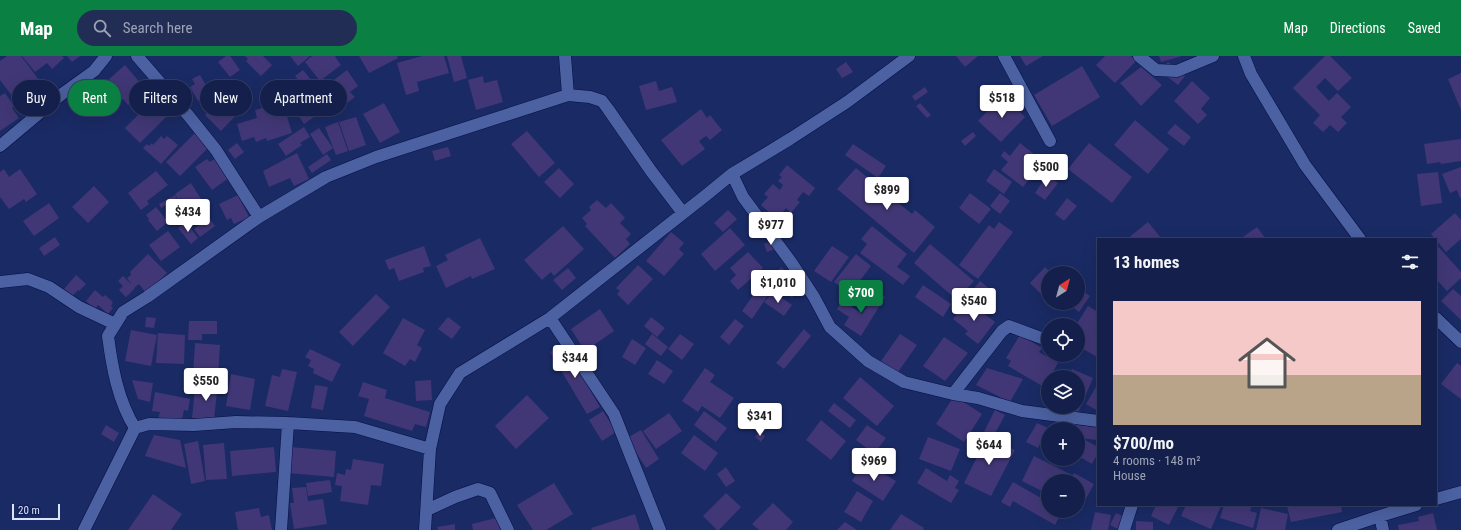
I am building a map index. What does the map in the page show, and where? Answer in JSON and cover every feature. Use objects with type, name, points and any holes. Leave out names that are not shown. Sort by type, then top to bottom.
[{"type":"street","points":[[0,146],[62,94],[94,71],[106,56]]},
{"type":"street","points":[[137,56],[216,150],[258,217]]},
{"type":"street","points":[[565,56],[568,95]]},
{"type":"street","points":[[425,530],[430,449],[440,404],[460,373],[550,318],[732,174],[847,102],[909,56]]},
{"type":"street","points":[[1004,56],[1050,141]]},
{"type":"street","points":[[1139,56],[1156,70],[1176,71],[1213,56]]},
{"type":"street","points":[[1246,57],[1250,74],[1305,165],[1359,238]]},
{"type":"street","points":[[135,428],[127,414],[111,366],[108,336],[123,312],[147,297],[258,217],[326,177],[346,168],[568,95],[590,97],[602,101],[651,171],[683,213]]},
{"type":"street","points":[[732,174],[743,197],[792,262],[814,297],[830,327],[868,361],[904,382],[978,398],[1022,412],[1097,421]]},
{"type":"street","points":[[0,282],[28,279],[49,287],[79,307],[115,324]]},
{"type":"street","points":[[550,318],[614,414],[660,530]]},
{"type":"street","points":[[1437,319],[1461,342]]},
{"type":"street","points":[[954,394],[1002,331],[1009,326],[1041,338]]},
{"type":"street","points":[[84,530],[135,428],[149,424],[194,425],[236,422],[355,427],[430,449]]},
{"type":"street","points":[[281,530],[288,423]]},
{"type":"street","points":[[427,510],[455,497],[478,489],[490,493],[508,530]]},
{"type":"street","points":[[1437,499],[1461,492]]},
{"type":"street","points":[[1124,530],[1132,506]]},
{"type":"street","points":[[1338,530],[1413,506]]},
{"type":"street","points":[[1380,516],[1383,530]]},
{"type":"building","points":[[7,56],[21,56],[39,80],[12,80],[12,96],[0,80],[0,61]]},
{"type":"building","points":[[22,56],[62,56],[64,58],[52,69],[47,63],[35,72]]},
{"type":"building","points":[[67,56],[80,56],[72,62]]},
{"type":"building","points":[[226,56],[230,56],[240,70],[230,77],[218,62]]},
{"type":"building","points":[[245,56],[263,56],[272,65],[261,76],[246,61],[248,59]]},
{"type":"building","points":[[290,56],[310,56],[298,66]]},
{"type":"building","points":[[312,56],[336,56],[335,57],[341,65],[319,80],[305,62]]},
{"type":"building","points":[[359,56],[397,56],[398,58],[369,73]]},
{"type":"building","points":[[422,56],[444,56],[449,73],[417,82],[419,91],[406,95],[397,63]]},
{"type":"building","points":[[447,56],[461,56],[467,78],[454,82]]},
{"type":"building","points":[[956,56],[978,56],[965,67]]},
{"type":"building","points":[[1020,56],[1043,56],[1026,66]]},
{"type":"building","points":[[1105,56],[1131,56],[1136,61],[1115,83],[1096,65]]},
{"type":"building","points":[[1159,56],[1182,56],[1161,62]]},
{"type":"building","points":[[1325,56],[1330,56],[1352,78],[1338,91],[1325,78],[1316,87],[1329,101],[1337,93],[1351,107],[1341,117],[1347,123],[1338,132],[1330,125],[1323,132],[1313,123],[1320,115],[1293,88]]},
{"type":"building","points":[[846,62],[853,72],[842,78],[836,69]]},
{"type":"building","points":[[1168,62],[1185,76],[1178,85],[1160,71]]},
{"type":"building","points":[[125,65],[138,80],[129,80],[128,105],[123,99],[121,101],[121,80],[108,80]]},
{"type":"building","points":[[1082,66],[1100,97],[1052,126],[1034,95]]},
{"type":"building","points":[[1141,67],[1162,85],[1141,106],[1120,83]]},
{"type":"building","points":[[303,70],[311,80],[298,80],[295,76]]},
{"type":"building","points":[[347,70],[358,86],[350,92],[355,97],[347,103],[347,80],[334,80]]},
{"type":"building","points":[[1461,73],[1461,110],[1448,79]]},
{"type":"building","points":[[200,75],[203,80],[200,80],[200,100],[198,101],[192,90],[192,86],[195,84],[192,79]]},
{"type":"building","points":[[483,76],[484,83],[497,80],[503,102],[476,110],[468,80]]},
{"type":"building","points":[[656,81],[659,91],[672,87],[677,102],[646,110],[639,86]]},
{"type":"building","points":[[1192,81],[1210,98],[1201,109],[1207,115],[1198,124],[1174,101]]},
{"type":"building","points":[[925,87],[928,92],[915,101],[912,96]]},
{"type":"building","points":[[5,93],[12,103],[12,116],[18,116],[19,118],[0,131],[0,96]]},
{"type":"building","points":[[1002,95],[1025,117],[1001,142],[978,121]]},
{"type":"building","points":[[384,103],[400,132],[380,143],[363,114]]},
{"type":"building","points":[[920,103],[931,115],[927,118],[916,106]]},
{"type":"building","points":[[260,109],[260,116],[287,116],[292,133],[267,141],[266,138],[256,142],[254,137],[242,141],[237,124],[257,118],[255,110]]},
{"type":"building","points":[[701,109],[707,118],[710,115],[722,130],[710,140],[706,136],[699,141],[705,149],[682,166],[661,140]]},
{"type":"building","points":[[137,116],[167,116],[140,143],[125,128]]},
{"type":"building","points":[[206,116],[235,116],[221,131]]},
{"type":"building","points":[[299,116],[315,116],[304,124]]},
{"type":"building","points":[[356,117],[366,145],[349,151],[339,122]]},
{"type":"building","points":[[1135,120],[1169,149],[1148,174],[1114,145]]},
{"type":"building","points":[[338,122],[348,151],[336,155],[325,127]]},
{"type":"building","points":[[1175,124],[1191,137],[1184,146],[1167,133]]},
{"type":"building","points":[[304,127],[310,137],[300,143],[302,145],[286,156],[278,144]]},
{"type":"building","points":[[319,128],[333,148],[323,155],[310,134]]},
{"type":"building","points":[[527,131],[555,163],[539,177],[511,144]]},
{"type":"building","points":[[973,132],[976,136],[965,146],[961,141]]},
{"type":"building","points":[[195,133],[209,147],[180,176],[166,162]]},
{"type":"building","points":[[161,136],[164,139],[167,136],[178,145],[161,164],[143,148],[147,144],[149,146],[152,143],[153,145]]},
{"type":"building","points":[[1461,139],[1461,161],[1441,164],[1440,162],[1427,164],[1424,144]]},
{"type":"building","points":[[237,143],[244,152],[235,159],[228,150]]},
{"type":"building","points":[[1020,143],[1034,154],[1028,162],[1038,169],[1023,187],[1001,170],[1008,162],[1001,156],[1004,151],[1010,156]]},
{"type":"building","points":[[1089,143],[1132,177],[1112,203],[1068,169]]},
{"type":"building","points":[[853,144],[886,166],[878,178],[845,155]]},
{"type":"building","points":[[448,147],[451,156],[435,161],[432,151]]},
{"type":"building","points":[[297,153],[309,179],[294,186],[290,178],[269,187],[263,171]]},
{"type":"building","points":[[327,154],[331,160],[312,173],[308,167]]},
{"type":"building","points":[[216,158],[230,177],[212,190],[195,167],[207,159],[210,162]]},
{"type":"building","points":[[787,165],[815,188],[809,196],[803,192],[797,200],[800,202],[791,213],[786,208],[777,219],[761,205],[768,197],[764,194],[773,184],[780,190],[783,185],[778,181],[782,177],[779,175]]},
{"type":"building","points":[[1461,167],[1460,198],[1457,190],[1450,193],[1442,174]]},
{"type":"building","points":[[559,168],[574,184],[560,198],[544,182]]},
{"type":"building","points":[[856,168],[912,214],[915,210],[935,227],[914,253],[837,189]]},
{"type":"building","points":[[4,169],[9,177],[20,169],[37,194],[26,202],[24,199],[9,209],[0,197],[0,172]]},
{"type":"building","points":[[994,169],[1012,182],[1004,194],[986,181]]},
{"type":"building","points":[[156,171],[168,185],[147,201],[149,204],[141,210],[128,193]]},
{"type":"building","points":[[1438,172],[1442,203],[1421,206],[1417,174]]},
{"type":"building","points":[[1047,175],[1058,183],[1045,200],[1035,193]]},
{"type":"building","points":[[191,183],[201,199],[187,208],[181,198],[178,200],[175,194]]},
{"type":"building","points":[[94,186],[109,202],[88,223],[72,207]]},
{"type":"building","points":[[970,193],[991,209],[979,224],[959,208]]},
{"type":"building","points":[[1000,193],[1010,201],[1000,214],[990,206]]},
{"type":"building","points":[[175,195],[183,212],[174,216],[168,204],[161,208],[159,204]]},
{"type":"building","points":[[238,195],[249,217],[234,224],[231,218],[227,220],[219,204]]},
{"type":"building","points":[[1067,198],[1077,206],[1064,221],[1055,214]]},
{"type":"building","points":[[597,200],[606,208],[611,203],[625,218],[620,223],[631,234],[626,239],[630,244],[615,258],[585,226],[587,224],[582,218],[591,210],[589,207]]},
{"type":"building","points":[[49,203],[59,218],[34,236],[23,221]]},
{"type":"building","points":[[156,207],[168,222],[157,231],[146,215]]},
{"type":"building","points":[[728,210],[737,219],[723,232],[714,223]]},
{"type":"building","points":[[1455,213],[1461,220],[1461,239],[1446,252],[1437,241],[1437,238],[1434,238],[1431,234]]},
{"type":"building","points":[[209,218],[215,226],[200,237],[194,229]]},
{"type":"building","points":[[186,222],[198,238],[191,244],[178,228]]},
{"type":"building","points":[[999,222],[1013,232],[978,279],[959,265],[989,225],[994,229]]},
{"type":"building","points":[[1148,222],[1161,238],[1128,238]]},
{"type":"building","points":[[563,226],[584,249],[554,276],[551,272],[542,280],[524,260]]},
{"type":"building","points":[[872,226],[907,254],[897,267],[910,276],[903,285],[860,253],[867,244],[861,239]]},
{"type":"building","points":[[1257,227],[1265,238],[1241,238]]},
{"type":"building","points":[[730,228],[745,245],[715,271],[701,254]]},
{"type":"building","points":[[168,231],[180,247],[161,261],[149,245]]},
{"type":"building","points":[[671,232],[684,243],[679,249],[684,254],[664,276],[646,261]]},
{"type":"building","points":[[55,237],[60,245],[44,256],[39,248]]},
{"type":"building","points":[[480,238],[495,269],[472,279],[471,276],[446,288],[436,266],[448,260],[445,255]]},
{"type":"building","points":[[775,240],[778,248],[767,252],[764,244]]},
{"type":"building","points":[[930,244],[974,281],[957,300],[914,263]]},
{"type":"building","points":[[1437,245],[1461,272],[1461,278],[1447,291],[1437,280]]},
{"type":"building","points":[[424,246],[431,266],[423,268],[424,272],[399,281],[394,268],[389,270],[385,260]]},
{"type":"building","points":[[832,246],[849,257],[831,282],[814,271]]},
{"type":"building","points":[[748,252],[763,268],[738,290],[730,281],[736,275],[730,268]]},
{"type":"building","points":[[148,254],[167,273],[146,293],[139,284],[134,288],[127,278],[131,275],[130,272]]},
{"type":"building","points":[[856,254],[871,266],[850,294],[834,282]]},
{"type":"building","points":[[638,265],[653,279],[628,305],[617,294],[620,291],[616,288]]},
{"type":"building","points":[[781,267],[802,284],[792,298],[770,282]]},
{"type":"building","points":[[568,268],[576,278],[562,290],[553,280]]},
{"type":"building","points":[[1041,271],[1041,294],[1030,283]]},
{"type":"building","points":[[76,275],[86,284],[72,296],[64,289]]},
{"type":"building","points":[[123,276],[135,288],[126,297],[119,290],[123,286],[118,281]]},
{"type":"building","points":[[980,281],[990,289],[977,305],[967,297]]},
{"type":"building","points":[[923,285],[951,304],[943,317],[915,297]]},
{"type":"building","points":[[759,287],[769,294],[752,319],[742,311]]},
{"type":"building","points":[[1453,289],[1461,296],[1461,320],[1441,301]]},
{"type":"building","points":[[95,290],[103,297],[105,295],[113,302],[111,306],[113,308],[108,314],[98,305],[95,309],[86,301]]},
{"type":"building","points":[[773,292],[792,305],[784,316],[764,302]]},
{"type":"building","points":[[877,292],[885,297],[861,336],[844,325],[849,317],[837,309],[842,300],[862,314]]},
{"type":"building","points":[[1085,292],[1090,296],[1085,303]]},
{"type":"building","points":[[376,294],[390,307],[353,346],[339,332]]},
{"type":"building","points":[[968,301],[995,322],[978,344],[965,334],[968,331],[953,319]]},
{"type":"building","points":[[1088,306],[1097,311],[1097,357],[1085,350],[1085,318],[1080,318]]},
{"type":"building","points":[[600,309],[614,331],[585,351],[571,329]]},
{"type":"building","points":[[146,317],[156,318],[154,328],[145,327]]},
{"type":"building","points":[[448,317],[461,327],[452,339],[438,329]]},
{"type":"building","points":[[651,317],[665,328],[657,337],[644,326]]},
{"type":"building","points":[[403,318],[425,330],[417,345],[422,348],[415,362],[410,359],[405,366],[383,353]]},
{"type":"building","points":[[735,319],[744,326],[729,345],[720,337]]},
{"type":"building","points":[[189,321],[217,321],[217,334],[202,334],[202,340],[188,340]]},
{"type":"building","points":[[804,329],[811,336],[784,369],[776,363]]},
{"type":"building","points":[[131,330],[157,335],[151,366],[125,361]]},
{"type":"building","points":[[158,333],[185,335],[184,364],[156,363]]},
{"type":"building","points":[[652,334],[668,347],[661,356],[645,344]]},
{"type":"building","points":[[680,334],[694,344],[682,360],[668,349]]},
{"type":"building","points":[[900,334],[917,345],[898,372],[881,361]]},
{"type":"building","points":[[1020,335],[1041,347],[1039,352],[1041,353],[1041,362],[1058,363],[1054,370],[1041,370],[1041,385],[1008,366],[1011,361],[1006,358]]},
{"type":"building","points":[[944,337],[968,353],[945,381],[923,366]]},
{"type":"building","points":[[632,339],[646,348],[635,365],[622,357]]},
{"type":"building","points":[[195,343],[220,345],[218,378],[193,376]]},
{"type":"building","points":[[563,344],[600,407],[587,414],[550,352]]},
{"type":"building","points":[[310,349],[341,364],[332,382],[313,373],[314,369],[308,366],[311,360],[305,357]]},
{"type":"building","points":[[657,360],[673,371],[664,384],[648,374]]},
{"type":"building","points":[[1457,363],[1461,366],[1461,399],[1441,384]]},
{"type":"building","points":[[705,368],[715,375],[710,382],[734,398],[720,418],[702,406],[698,412],[682,401]]},
{"type":"building","points":[[987,368],[1023,379],[1010,402],[976,385]]},
{"type":"building","points":[[282,369],[297,372],[288,411],[265,406],[272,375],[280,377]]},
{"type":"building","points":[[231,374],[255,379],[250,410],[226,406]]},
{"type":"building","points":[[1085,375],[1093,378],[1085,397]]},
{"type":"building","points":[[860,377],[894,406],[877,426],[843,398]]},
{"type":"building","points":[[132,380],[153,383],[150,402],[138,399]]},
{"type":"building","points":[[431,380],[432,400],[416,401],[415,381]]},
{"type":"building","points":[[205,381],[218,382],[214,420],[192,418],[195,389],[205,390]]},
{"type":"building","points":[[363,382],[387,390],[385,398],[430,412],[426,427],[415,424],[412,431],[364,416],[369,399],[358,396]]},
{"type":"building","points":[[315,385],[328,387],[323,410],[311,408]]},
{"type":"building","points":[[1097,385],[1097,410],[1086,404]]},
{"type":"building","points":[[155,392],[190,399],[188,411],[184,410],[181,424],[158,419],[160,412],[152,411]]},
{"type":"building","points":[[527,395],[549,418],[516,449],[495,426]]},
{"type":"building","points":[[954,396],[982,414],[964,442],[936,424]]},
{"type":"building","points":[[834,403],[856,420],[850,428],[828,411]]},
{"type":"building","points":[[995,410],[1005,415],[993,437],[984,432]]},
{"type":"building","points":[[603,411],[616,432],[602,441],[589,420]]},
{"type":"building","points":[[704,411],[727,428],[716,442],[694,425]]},
{"type":"building","points":[[669,413],[682,431],[656,449],[643,431]]},
{"type":"building","points":[[764,413],[773,422],[763,433],[754,424]]},
{"type":"building","points":[[821,420],[846,441],[831,460],[806,440]]},
{"type":"building","points":[[1037,423],[1041,425],[1041,442],[1038,448],[1026,442]]},
{"type":"building","points":[[106,425],[119,433],[114,442],[101,434]]},
{"type":"building","points":[[867,425],[886,438],[874,454],[856,440]]},
{"type":"building","points":[[1085,426],[1097,427],[1097,440],[1085,439]]},
{"type":"building","points":[[641,430],[659,459],[646,468],[627,438]]},
{"type":"building","points":[[759,432],[765,436],[761,442],[755,437]]},
{"type":"building","points":[[154,435],[180,440],[186,468],[145,456]]},
{"type":"building","points":[[694,435],[718,453],[705,471],[681,453]]},
{"type":"building","points":[[928,437],[960,449],[951,471],[919,459]]},
{"type":"building","points":[[987,437],[1015,450],[991,496],[964,483]]},
{"type":"building","points":[[1085,440],[1097,446],[1097,455],[1092,464],[1085,460]]},
{"type":"building","points":[[198,441],[205,481],[191,484],[184,444]]},
{"type":"building","points":[[224,443],[227,479],[206,480],[203,445]]},
{"type":"building","points":[[274,447],[276,472],[232,476],[230,451]]},
{"type":"building","points":[[290,447],[336,451],[334,477],[288,473]]},
{"type":"building","points":[[1034,456],[1041,460],[1041,466],[1054,466],[1070,474],[1041,474],[1041,490],[1022,481]]},
{"type":"building","points":[[353,459],[384,464],[381,486],[371,485],[368,505],[340,501],[342,486],[335,485],[337,473],[345,475],[346,469],[351,470]]},
{"type":"building","points":[[869,465],[896,481],[883,501],[852,481],[860,468],[865,471]]},
{"type":"building","points":[[726,467],[735,481],[726,487],[717,474]]},
{"type":"building","points":[[926,468],[947,481],[950,475],[959,481],[955,488],[959,490],[951,503],[917,483]]},
{"type":"building","points":[[1085,479],[1094,484],[1085,500]]},
{"type":"building","points":[[330,480],[332,492],[308,496],[306,483]]},
{"type":"building","points":[[1013,482],[1041,498],[1041,517],[1013,501],[1010,507],[1001,502]]},
{"type":"building","points":[[554,483],[573,514],[546,530],[533,530],[517,505]]},
{"type":"building","points":[[306,487],[308,501],[323,499],[327,524],[294,529],[290,503],[294,503],[292,488]]},
{"type":"building","points":[[857,491],[873,501],[861,522],[844,512]]},
{"type":"building","points":[[726,493],[741,507],[719,530],[717,530],[703,516]]},
{"type":"building","points":[[153,494],[182,514],[171,530],[128,530]]},
{"type":"building","points":[[773,503],[793,522],[786,530],[759,530],[752,524]]},
{"type":"building","points":[[1156,506],[1178,506],[1169,525],[1151,516]]},
{"type":"building","points":[[1186,506],[1221,506],[1211,529],[1181,516]]},
{"type":"building","points":[[1224,506],[1252,506],[1250,511],[1257,513],[1253,528],[1220,518]]},
{"type":"building","points":[[1287,506],[1341,506],[1342,512],[1291,522]]},
{"type":"building","points":[[259,508],[261,517],[269,515],[272,530],[238,530],[235,512]]},
{"type":"building","points":[[1261,508],[1288,514],[1285,530],[1256,530]]},
{"type":"building","points":[[1095,512],[1111,515],[1108,530],[1091,530]]},
{"type":"building","points":[[1116,513],[1127,518],[1120,530],[1110,525]]},
{"type":"building","points":[[1433,513],[1437,530],[1399,530],[1398,525],[1419,521],[1418,517]]},
{"type":"building","points":[[635,514],[640,530],[592,530],[591,528]]},
{"type":"building","points":[[901,514],[924,528],[923,530],[890,530]]},
{"type":"building","points":[[500,517],[503,530],[473,530],[472,524]]},
{"type":"building","points":[[1043,518],[1058,518],[1055,525]]},
{"type":"building","points":[[1136,521],[1153,522],[1153,530],[1136,530]]},
{"type":"building","points":[[845,522],[857,530],[837,530]]},
{"type":"building","points":[[455,524],[455,530],[438,530],[437,527]]}]
